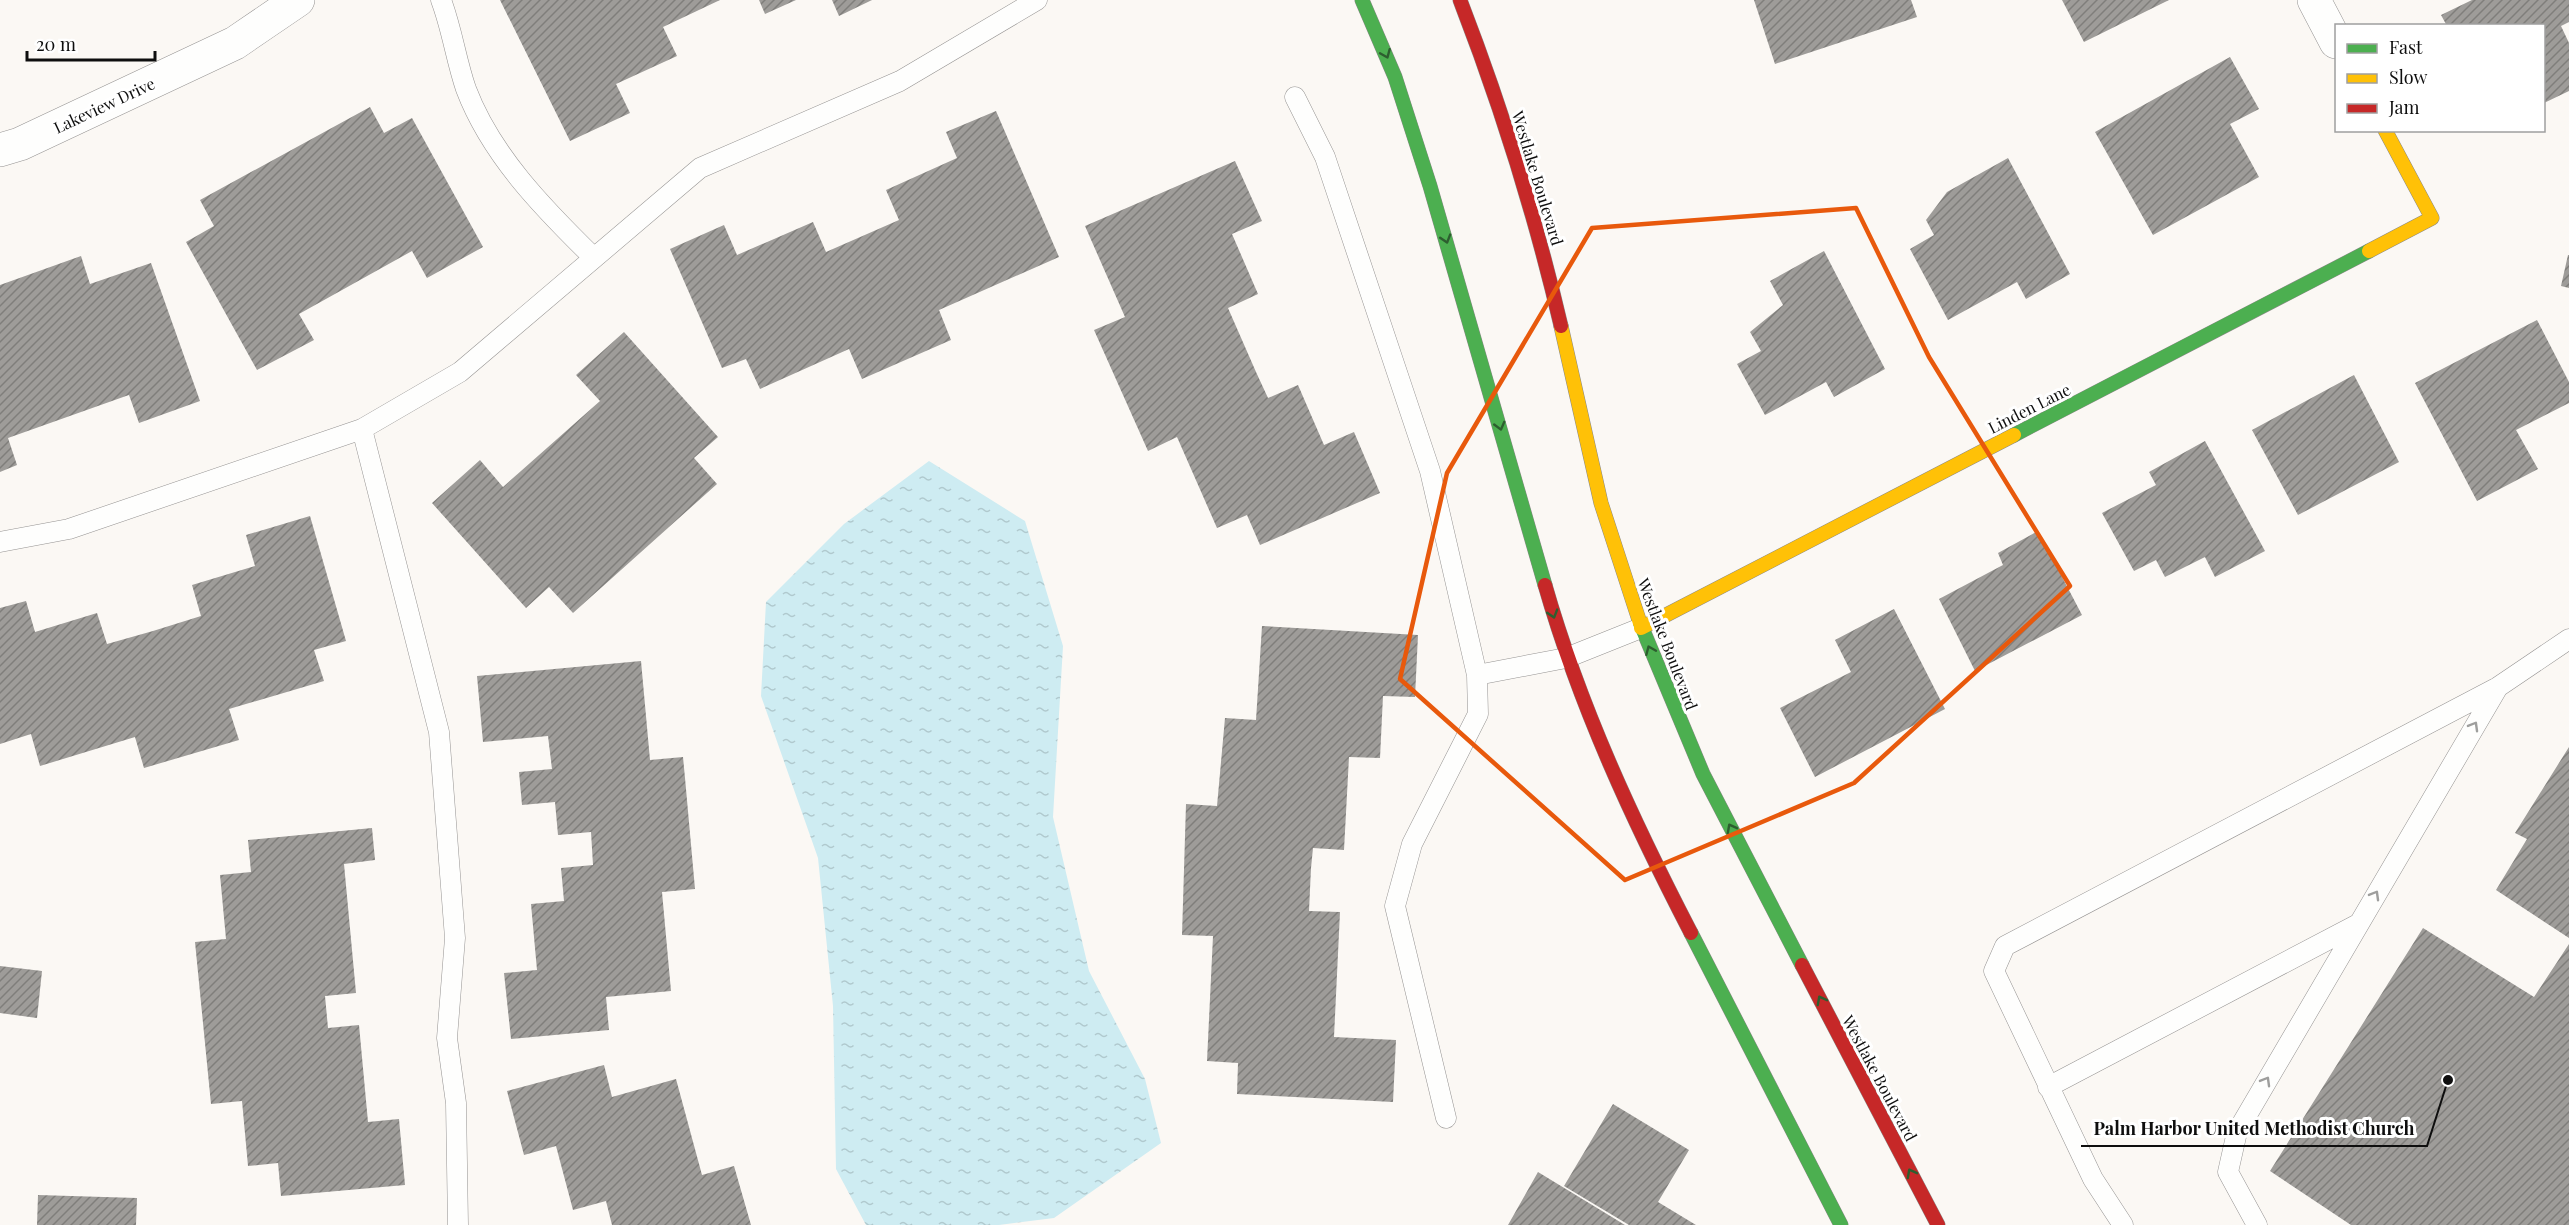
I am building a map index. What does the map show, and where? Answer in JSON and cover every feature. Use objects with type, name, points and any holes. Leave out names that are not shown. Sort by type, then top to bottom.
[{"type":"street","name":"Lakeview Drive","points":[[0,150],[20,144],[235,43],[298,0]]},
{"type":"street","points":[[1362,0],[1395,77],[1430,186],[1566,658],[1641,837],[1841,1225]]},
{"type":"street","name":"Westlake Boulevard","points":[[1460,0],[1493,85],[1543,249],[1601,503],[1641,628],[1703,774],[1938,1225]]},
{"type":"street","points":[[2314,0],[2335,38]]},
{"type":"street","name":"Linden Lane","points":[[1641,628],[2432,218],[2386,132]]},
{"type":"lane","points":[[441,0],[464,81],[483,128],[539,204],[593,257]]},
{"type":"lane","points":[[0,543],[69,529],[362,429],[460,372],[700,168],[900,81],[1037,0]]},
{"type":"lane","points":[[1295,98],[1325,157],[1430,471],[1477,675],[1479,714],[1412,844],[1395,906],[1446,1118]]},
{"type":"lane","points":[[362,429],[439,732],[455,938],[447,1038],[456,1103],[458,1225]]},
{"type":"lane","points":[[1477,675],[1566,658],[1641,628]]},
{"type":"lane","points":[[2123,1225],[2093,1179],[1994,971],[2005,946],[2498,687],[2569,639]]},
{"type":"lane","points":[[2257,1225],[2228,1172],[2237,1132],[2498,687]]},
{"type":"lane","points":[[2048,1087],[2358,924]]},
{"type":"highlighted area","points":[[1856,208],[1929,357],[2070,586],[1854,783],[1625,880],[1400,679],[1447,473],[1592,228]]},
{"type":"water","points":[[929,461],[1025,521],[1063,646],[1053,817],[1089,971],[1145,1079],[1161,1143],[1054,1218],[999,1225],[866,1225],[836,1169],[833,1006],[818,858],[761,696],[766,602],[844,524]]},
{"type":"building","points":[[500,0],[720,0],[663,27],[677,56],[616,84],[630,113],[570,141]]},
{"type":"building","points":[[759,0],[796,0],[765,14]]},
{"type":"building","points":[[832,0],[872,0],[839,16]]},
{"type":"building","points":[[1754,0],[1911,0],[1917,17],[1775,64]]},
{"type":"building","points":[[2062,0],[2169,0],[2084,42]]},
{"type":"building","points":[[2472,0],[2569,0],[2569,22],[2561,26],[2569,43],[2569,91],[2545,103],[2545,24],[2446,24],[2441,15]]},
{"type":"building","points":[[2230,57],[2259,109],[2230,124],[2259,177],[2153,235],[2095,132]]},
{"type":"building","points":[[370,107],[384,133],[412,118],[483,247],[427,278],[412,251],[299,314],[314,340],[257,370],[186,242],[214,226],[200,200]]},
{"type":"building","points":[[996,111],[1059,257],[939,310],[951,340],[862,379],[849,349],[760,389],[746,359],[722,368],[670,249],[724,225],[737,255],[813,222],[826,252],[899,220],[886,190],[957,158],[946,132]]},
{"type":"building","points":[[2008,158],[2070,274],[2026,299],[2017,282],[1948,320],[1910,249],[1934,235],[1926,220],[1947,192]]},
{"type":"building","points":[[1235,161],[1262,221],[1232,234],[1258,294],[1228,308],[1268,398],[1298,385],[1324,445],[1354,432],[1380,493],[1260,545],[1247,515],[1217,528],[1177,437],[1148,451],[1094,330],[1125,317],[1085,226]]},
{"type":"building","points":[[1824,251],[1885,369],[1834,397],[1826,382],[1765,415],[1737,364],[1761,351],[1750,332],[1783,305],[1770,281]]},
{"type":"building","points":[[2569,255],[2569,288],[2561,286]]},
{"type":"building","points":[[81,256],[90,284],[151,263],[200,401],[139,423],[129,395],[126,396],[8,438],[17,465],[0,472],[0,285]]},
{"type":"building","points":[[2537,320],[2569,382],[2569,403],[2516,430],[2538,469],[2477,501],[2415,383]]},
{"type":"building","points":[[624,332],[718,437],[694,458],[717,484],[573,613],[549,587],[526,608],[432,503],[480,460],[503,487],[600,401],[576,375]]},
{"type":"building","points":[[2354,375],[2399,462],[2298,515],[2252,430]]},
{"type":"building","points":[[2205,441],[2265,551],[2215,577],[2205,557],[2165,577],[2156,560],[2134,571],[2102,513],[2156,485],[2149,472]]},
{"type":"building","points":[[310,516],[346,641],[314,650],[324,681],[229,709],[239,740],[144,768],[135,737],[40,766],[31,734],[0,744],[0,608],[26,601],[35,632],[97,613],[107,644],[153,631],[201,616],[192,585],[255,566],[246,535]]},
{"type":"building","points":[[2038,531],[2082,615],[1975,671],[1939,599],[2003,565],[1998,553]]},
{"type":"building","points":[[1894,609],[1945,709],[1815,777],[1780,708],[1851,672],[1835,640]]},
{"type":"building","points":[[1262,626],[1418,635],[1415,697],[1383,696],[1380,758],[1349,757],[1344,850],[1313,848],[1311,868],[1309,911],[1340,912],[1334,1037],[1396,1040],[1393,1102],[1237,1094],[1238,1063],[1207,1061],[1213,936],[1182,935],[1186,804],[1217,806],[1225,718],[1256,720]]},
{"type":"building","points":[[641,661],[650,760],[683,757],[685,778],[695,889],[662,892],[671,991],[606,997],[609,1030],[511,1039],[504,973],[537,970],[531,904],[564,901],[561,868],[593,865],[591,832],[558,835],[555,802],[522,805],[519,772],[552,769],[548,736],[483,742],[477,676]]},
{"type":"building","points":[[2569,747],[2569,938],[2496,890],[2527,839],[2515,833]]},
{"type":"building","points":[[372,828],[375,860],[344,864],[356,993],[325,996],[328,1028],[359,1025],[368,1122],[399,1119],[405,1185],[281,1196],[278,1163],[248,1166],[242,1101],[211,1104],[195,942],[226,939],[220,875],[251,872],[248,840]]},
{"type":"building","points":[[2423,928],[2534,997],[2569,944],[2569,1225],[2351,1225],[2270,1171]]},
{"type":"building","points":[[0,966],[42,971],[37,1018],[0,1013]]},
{"type":"building","points":[[604,1065],[612,1097],[676,1079],[702,1175],[734,1166],[751,1225],[612,1225],[606,1201],[573,1210],[556,1146],[524,1155],[507,1091]]},
{"type":"building","points":[[1613,1104],[1689,1150],[1658,1202],[1696,1225],[1629,1225],[1564,1186]]},
{"type":"building","points":[[1538,1172],[1625,1225],[1508,1225]]},
{"type":"building","points":[[38,1195],[137,1198],[136,1225],[37,1225]]},
{"type":"traffic: fast","points":[[1362,0],[1395,77],[1430,186],[1545,585]]},
{"type":"traffic: fast","points":[[2014,435],[2369,251]]},
{"type":"traffic: fast","points":[[1640,623],[1703,774],[1802,965]]},
{"type":"traffic: fast","points":[[1691,933],[1841,1225]]},
{"type":"traffic: slow","points":[[2369,251],[2432,218],[2386,132]]},
{"type":"traffic: slow","points":[[1561,326],[1601,503],[1640,623]]},
{"type":"traffic: slow","points":[[1641,628],[2014,435]]},
{"type":"traffic: jam","points":[[1460,0],[1516,161],[1561,326]]},
{"type":"traffic: jam","points":[[1545,585],[1574,675],[1609,763],[1691,933]]},
{"type":"traffic: jam","points":[[1802,965],[1938,1225]]},
{"type":"place","name":"Palm Harbor United Methodist Church","points":[[2448,1080]]}]
